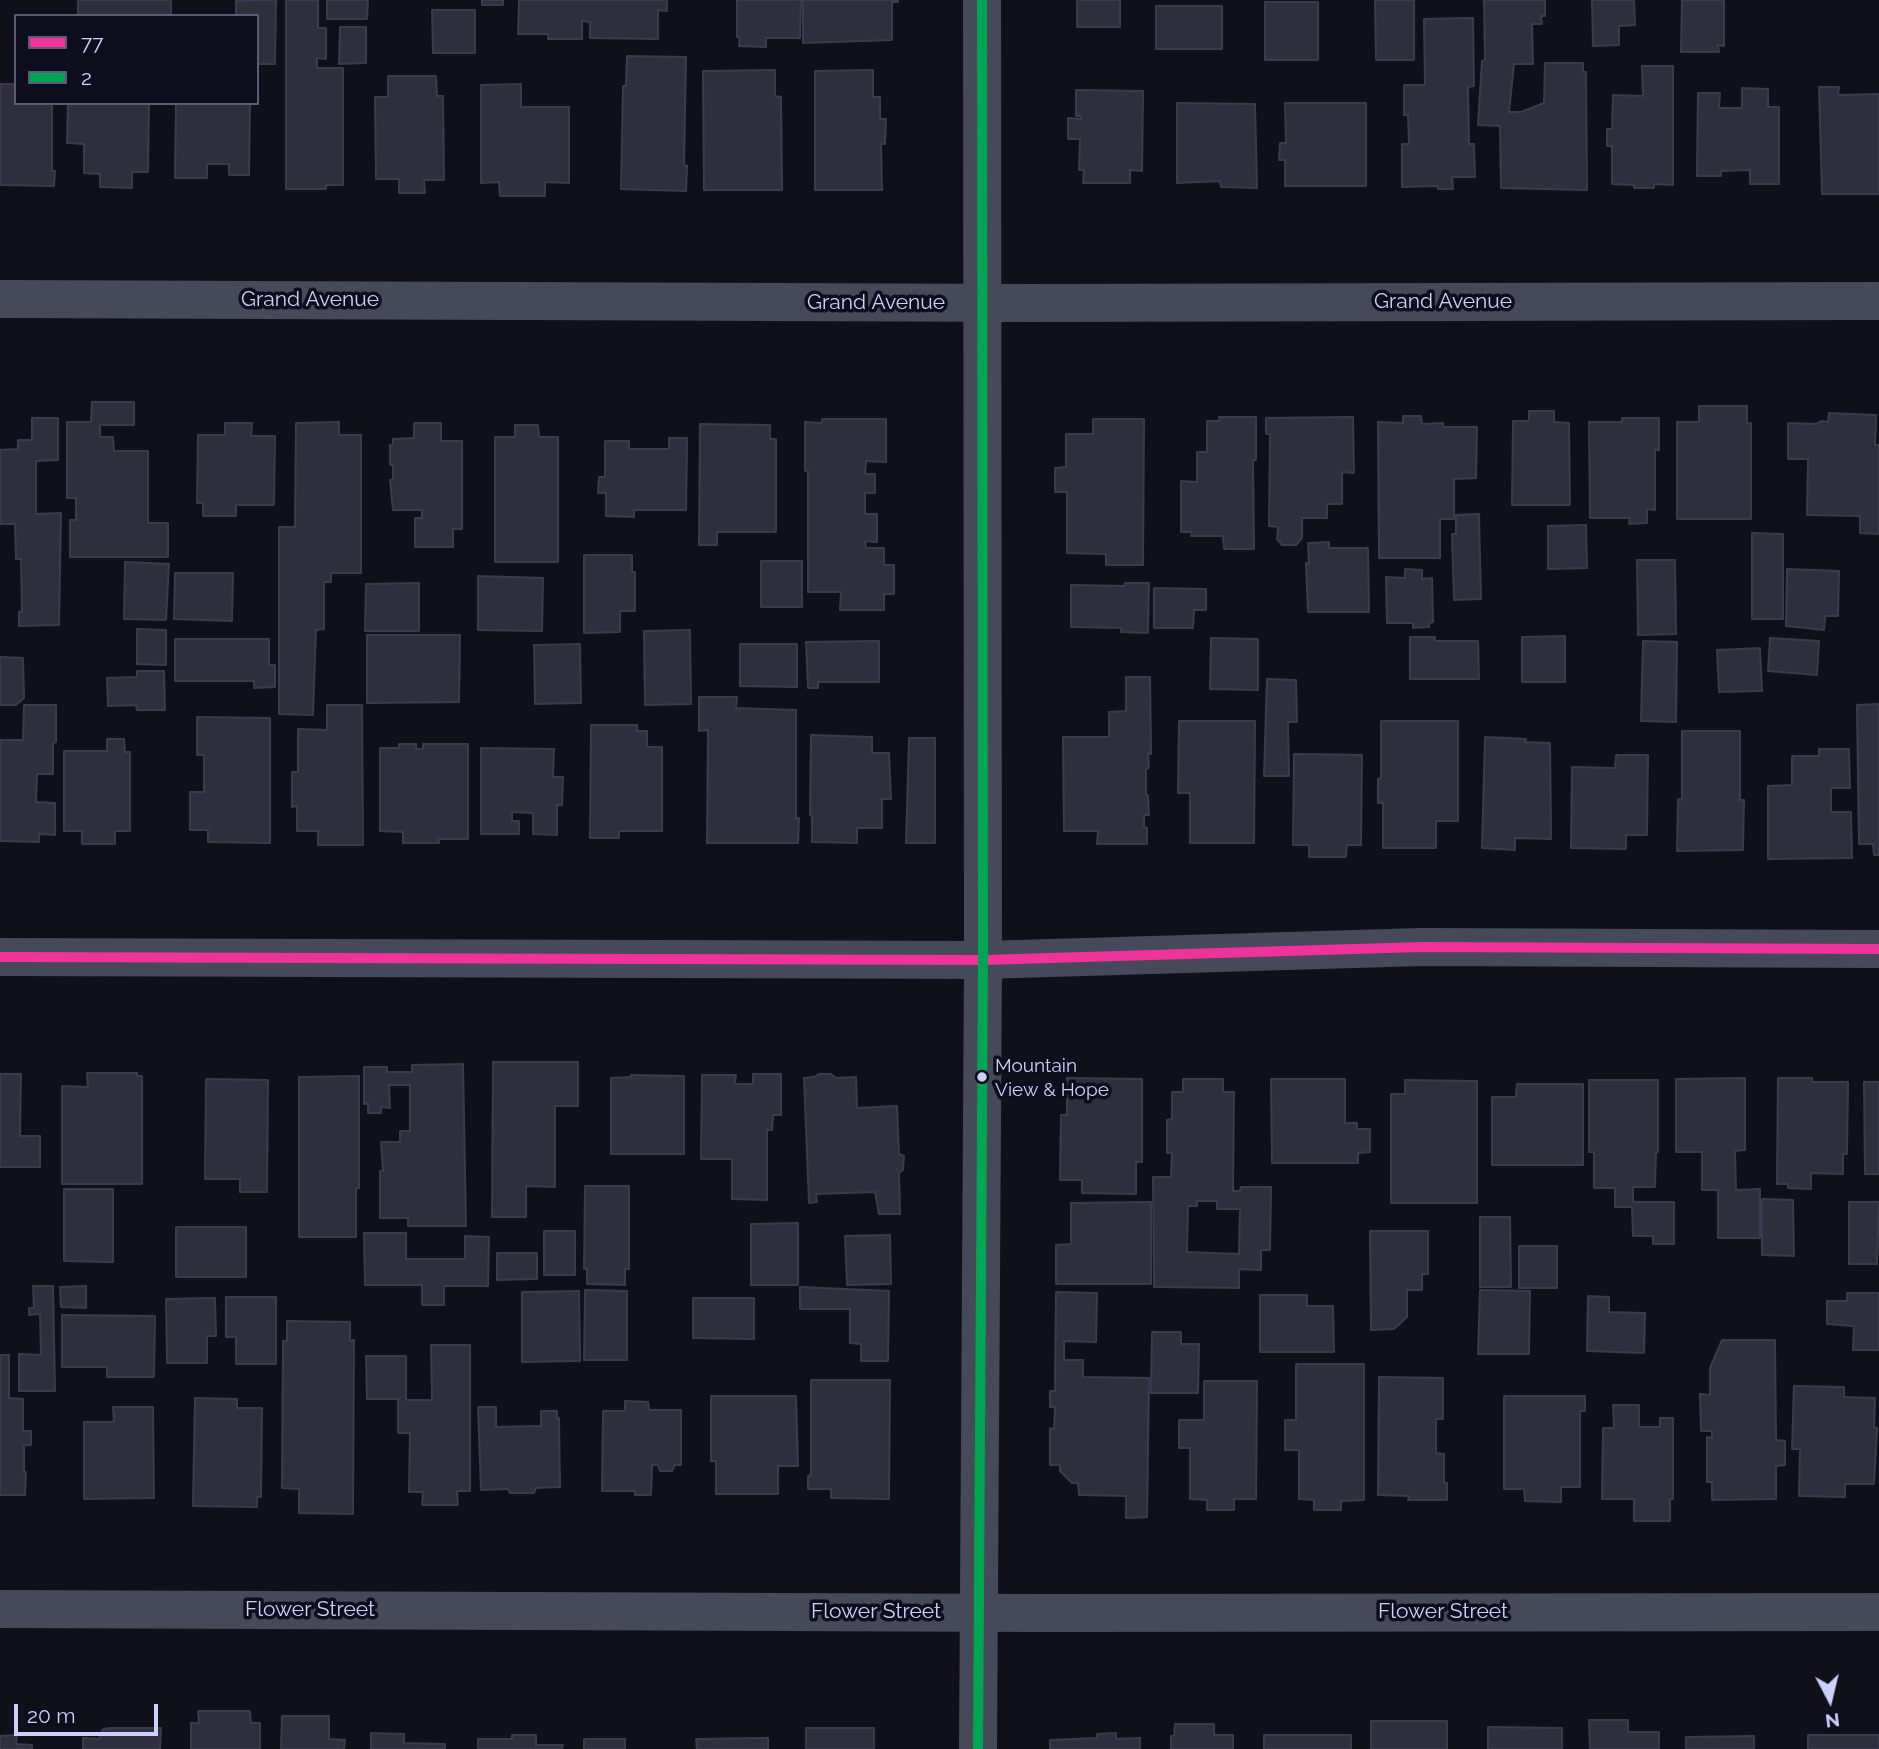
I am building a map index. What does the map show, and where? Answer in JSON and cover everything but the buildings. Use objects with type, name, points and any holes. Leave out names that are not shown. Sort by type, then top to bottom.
[{"type":"street","points":[[978,1749],[983,960],[982,0]]},
{"type":"street","name":"Grand Avenue","points":[[0,299],[981,303],[1879,300]]},
{"type":"street","points":[[0,957],[983,960],[1422,947],[1879,949]]},
{"type":"street","name":"Flower Street","points":[[0,1609],[1879,1612]]},
{"type":"transit line","name":"2","points":[[978,1749],[983,960],[982,0]]},
{"type":"transit line","name":"77","points":[[0,957],[983,960],[1422,947],[1879,949]]},
{"type":"place","name":"Mountain View & Hope","points":[[982,1077]]}]
